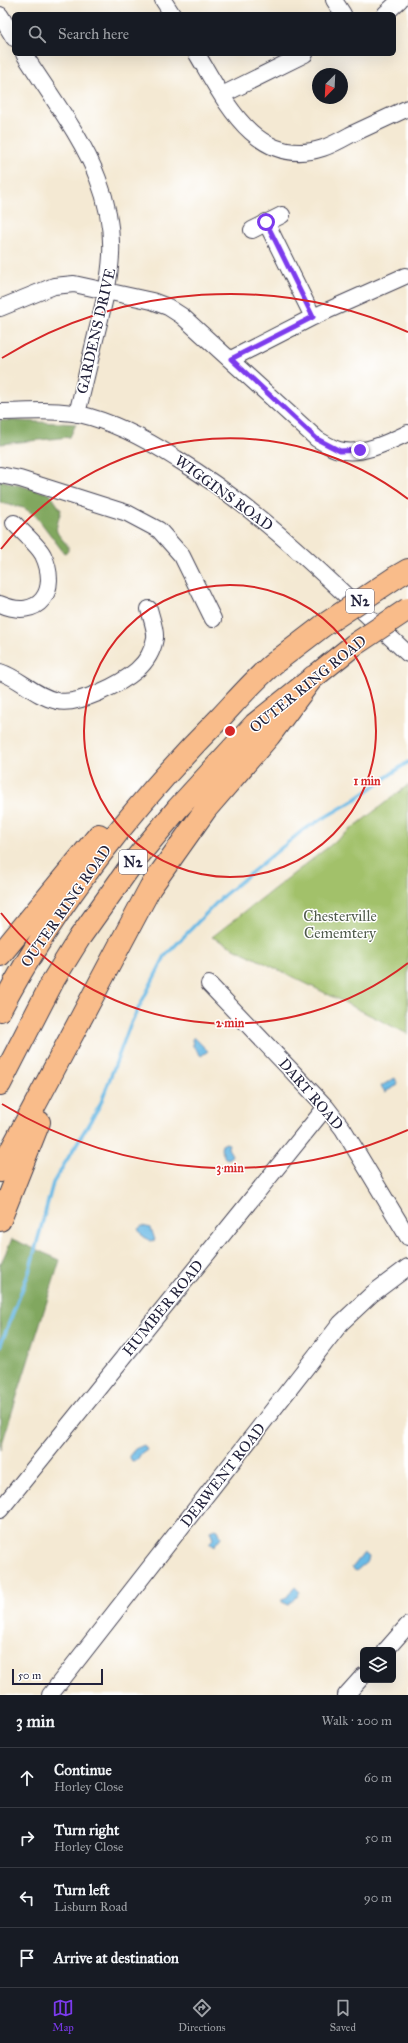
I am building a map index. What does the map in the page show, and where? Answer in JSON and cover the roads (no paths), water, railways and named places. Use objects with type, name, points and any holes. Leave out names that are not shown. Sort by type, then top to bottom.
[{"type":"highway","name":"OUTER RING ROAD","points":[[0,1010],[20,972],[53,920],[126,824],[183,754],[272,665],[324,625],[402,574]]},
{"type":"highway","name":"OUTER RING ROAD","points":[[0,1084],[54,980],[80,937],[134,861],[178,808],[255,724],[354,645],[408,610]]},
{"type":"highway","points":[[0,1171],[63,1055],[150,888],[206,809],[269,736],[313,677]]},
{"type":"highway","points":[[0,955],[44,900],[133,796],[183,754]]},
{"type":"highway","points":[[0,1220],[28,1155],[63,1055]]},
{"type":"street","points":[[163,0],[171,12]]},
{"type":"street","points":[[334,0],[342,12]]},
{"type":"street","points":[[387,12],[400,0]]},
{"type":"street","points":[[0,15],[12,35]]},
{"type":"street","name":"GARDENS DRIVE","points":[[25,56],[86,152],[98,179],[106,204],[111,228],[112,263],[107,290],[77,414]]},
{"type":"street","points":[[198,56],[242,124],[258,139],[271,146],[288,151],[307,151],[322,148],[408,108]]},
{"type":"street","points":[[222,95],[300,56]]},
{"type":"street","points":[[252,230],[282,215]]},
{"type":"street","points":[[266,222],[313,317]]},
{"type":"street","points":[[231,359],[313,317],[405,276]]},
{"type":"street","points":[[0,308],[54,286],[74,284],[152,301],[168,307],[182,316],[231,359],[317,439],[334,448],[340,451],[360,450],[391,441],[408,433]]},
{"type":"street","name":"WIGGINS ROAD","points":[[0,412],[47,412],[77,414],[101,420],[130,431],[160,448],[206,477],[278,532],[408,654]]},
{"type":"street","points":[[0,475],[20,479],[127,513],[159,530],[182,556],[213,619]]},
{"type":"street","points":[[0,604],[13,610],[28,609],[40,603],[48,591],[49,575],[43,554],[14,523]]},
{"type":"street","points":[[0,672],[6,673],[27,688],[51,699],[69,702],[86,699],[137,670],[147,658],[155,636],[148,609]]},
{"type":"street","name":"DART ROAD","points":[[209,984],[326,1107],[343,1129],[408,1237]]},
{"type":"street","name":"HUMBER ROAD","points":[[0,1510],[326,1107]]},
{"type":"street","name":"DERWENT ROAD","points":[[50,1695],[341,1323],[372,1294],[408,1267]]},
{"type":"street","points":[[389,1647],[408,1625]]},
{"type":"street","points":[[346,1695],[360,1679]]},
{"type":"water","points":[[194,1037],[208,1051],[201,1056],[193,1046],[192,1039]]},
{"type":"water","points":[[395,1078],[398,1085],[385,1092],[381,1086]]},
{"type":"water","points":[[226,1143],[229,1144],[228,1148],[232,1155],[229,1159],[225,1158],[221,1149],[222,1145]]},
{"type":"water","points":[[142,1226],[151,1228],[155,1240],[151,1241],[143,1237],[138,1229]]},
{"type":"water","points":[[144,1445],[147,1450],[140,1455],[137,1460],[132,1461],[129,1456],[135,1449]]},
{"type":"water","points":[[215,1529],[218,1530],[221,1537],[214,1546],[209,1543],[213,1539],[210,1531]]},
{"type":"water","points":[[364,1553],[369,1557],[368,1561],[356,1571],[352,1568]]},
{"type":"water","points":[[295,1587],[300,1592],[289,1605],[282,1602],[282,1599],[287,1597]]},
{"type":"waterway","points":[[0,1346],[29,1272],[53,1183],[100,1105],[130,1025],[165,956],[223,896],[303,830],[353,801],[408,762]]},
{"type":"park label","name":"Chesterville Cememtery","points":[[340,924]]}]
